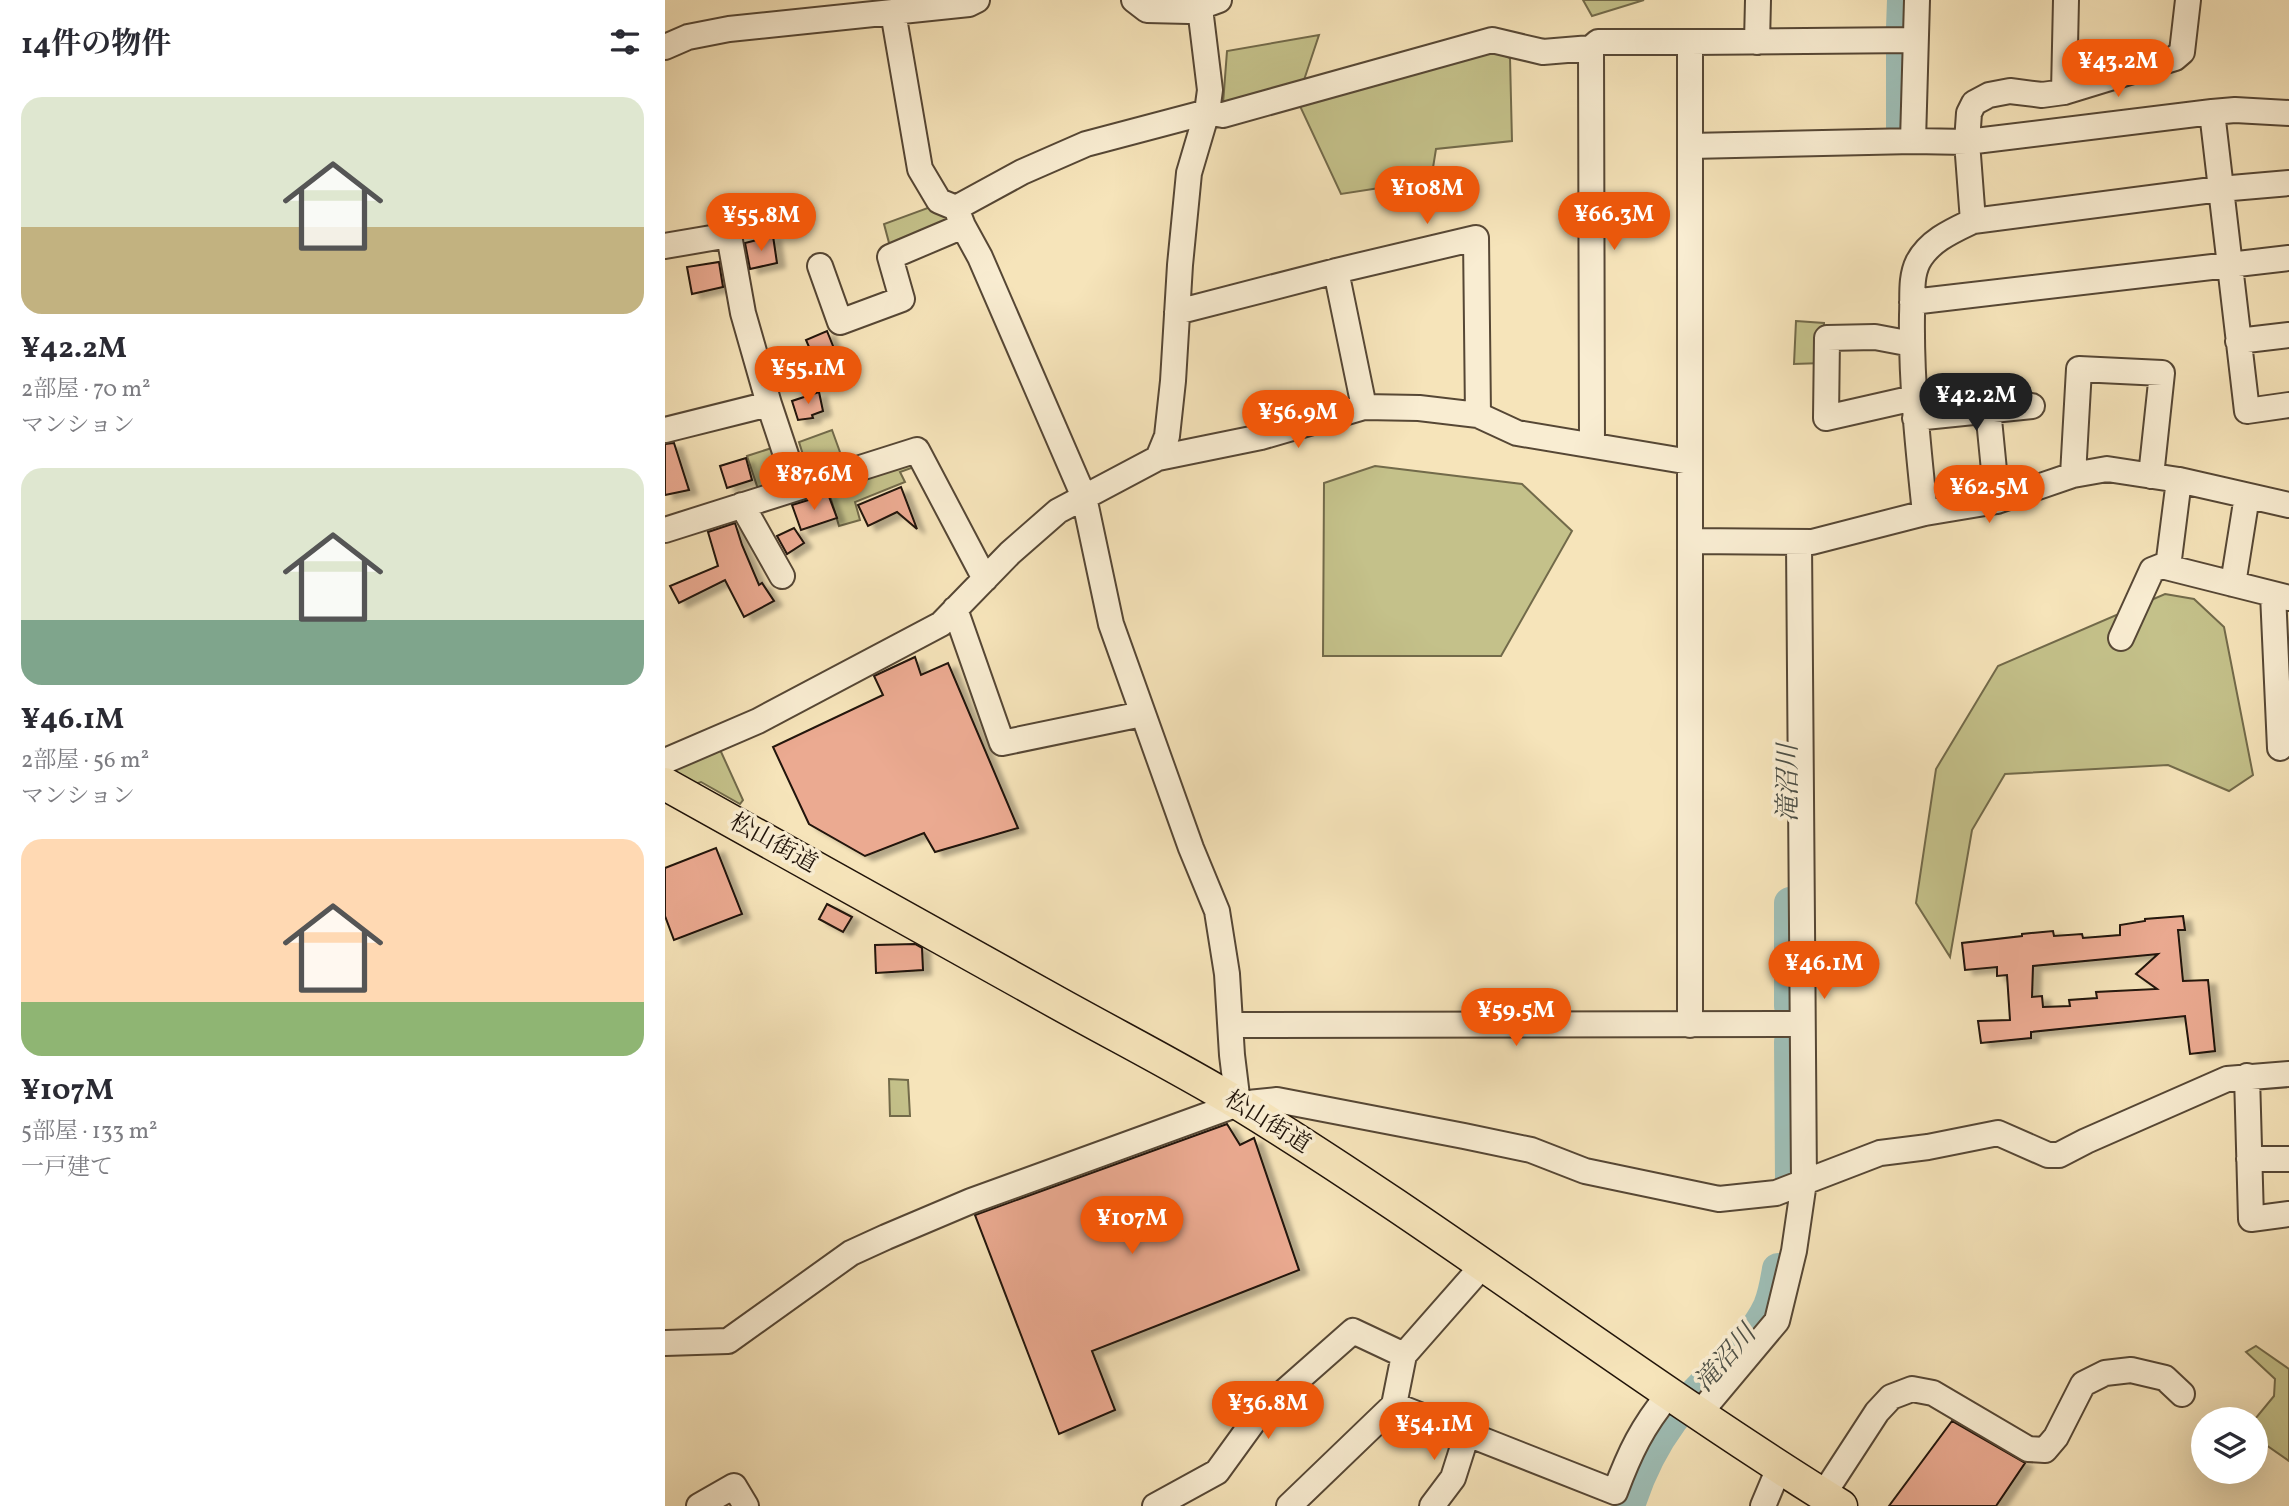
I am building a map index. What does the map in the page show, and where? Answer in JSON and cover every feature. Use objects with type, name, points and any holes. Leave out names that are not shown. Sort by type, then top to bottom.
[{"type":"main road","name":"松山街道","points":[[665,784],[1238,1104],[1484,1264],[1684,1404],[1832,1501]]},
{"type":"street","points":[[665,47],[688,37],[729,29],[969,4],[977,0]]},
{"type":"street","points":[[1134,0],[1147,10],[1189,11],[1206,2],[1210,90],[1207,112],[1189,173],[1167,436],[1158,458]]},
{"type":"street","points":[[1757,41],[1758,0]]},
{"type":"street","points":[[1913,141],[1917,0]]},
{"type":"street","points":[[2064,92],[2066,0]]},
{"type":"street","points":[[1973,221],[1967,142],[1969,113],[1974,103],[1989,95],[2010,91],[2042,95],[2064,92],[2175,58],[2182,52],[2188,0]]},
{"type":"street","points":[[893,12],[920,169],[939,201],[959,217],[980,257],[1084,497],[1111,624],[1191,848],[1217,911],[1227,974],[1238,1104]]},
{"type":"street","points":[[820,266],[840,322],[902,299],[890,257],[959,217],[1022,172],[1086,144],[1207,112],[1223,115],[1492,40],[1542,52],[1591,48],[1598,42],[1915,40]]},
{"type":"street","points":[[1690,42],[1690,1025]]},
{"type":"street","points":[[1591,48],[1592,445]]},
{"type":"street","points":[[1690,146],[1967,142],[2212,112],[2235,110],[2289,113]]},
{"type":"street","points":[[2212,112],[2247,411],[2289,405]]},
{"type":"street","points":[[1925,513],[1915,408],[1913,276],[1919,260],[1939,238],[1973,221],[2220,189],[2289,183]]},
{"type":"street","points":[[665,246],[729,235],[743,313],[796,488]]},
{"type":"street","points":[[1177,312],[1476,238],[1478,415]]},
{"type":"street","points":[[1912,302],[2289,258]]},
{"type":"street","points":[[1336,271],[1364,407]]},
{"type":"street","points":[[2238,341],[2289,335]]},
{"type":"street","points":[[1912,344],[1875,337],[1827,338],[1826,418],[1915,408],[1988,409],[2032,406]]},
{"type":"street","points":[[2073,475],[2079,369],[2162,373],[2151,476]]},
{"type":"street","points":[[665,430],[769,404]]},
{"type":"street","points":[[665,761],[758,721],[941,624],[1010,553],[1058,511],[1158,458],[1261,437],[1364,407],[1419,408],[1478,415],[1517,433],[1690,462]]},
{"type":"street","points":[[1988,409],[1997,500]]},
{"type":"street","points":[[665,530],[917,450],[985,579]]},
{"type":"street","points":[[1690,541],[1812,542],[1925,513],[1997,500],[2073,475],[2107,469],[2179,480],[2289,505]]},
{"type":"street","points":[[2168,567],[2179,480]]},
{"type":"street","points":[[2233,584],[2247,496]]},
{"type":"street","points":[[742,505],[782,576]]},
{"type":"street","points":[[1394,1405],[1615,1492],[1630,1451],[1641,1431],[1684,1404],[1777,1321],[1794,1251],[1804,1182],[1799,542]]},
{"type":"street","points":[[2121,638],[2152,570],[2162,566],[2281,596],[2280,748]]},
{"type":"street","points":[[955,609],[1002,743],[1142,714]]},
{"type":"street","points":[[1230,1025],[1802,1024]]},
{"type":"street","points":[[665,1343],[728,1341],[851,1253],[971,1201],[1238,1104],[1277,1100],[1464,1136],[1531,1150],[1584,1171],[1719,1199],[1776,1193],[1880,1153],[1929,1147],[1998,1133],[2048,1155],[2059,1155],[2227,1079],[2289,1074]]},
{"type":"street","points":[[2247,1076],[2251,1219],[2289,1213]]},
{"type":"street","points":[[2249,1159],[2289,1159]]},
{"type":"street","points":[[1289,1506],[1394,1405],[1404,1355],[1484,1264]]},
{"type":"street","points":[[1154,1506],[1217,1472],[1259,1414],[1353,1331],[1404,1355]]},
{"type":"street","points":[[1832,1501],[1877,1412],[1891,1397],[1912,1389],[1933,1393],[2028,1449],[2045,1450],[2056,1437],[2083,1384],[2105,1373],[2131,1370],[2165,1378],[2182,1394]]},
{"type":"street","points":[[1432,1506],[1453,1478],[1467,1434]]},
{"type":"street","points":[[1763,1506],[1779,1468]]},
{"type":"street","points":[[699,1506],[734,1486],[746,1506]]},
{"type":"shaded area","points":[[1583,0],[1644,0],[1592,16]]},
{"type":"shaded area","points":[[1319,35],[1302,86],[1223,104],[1227,51]]},
{"type":"shaded area","points":[[1489,49],[1510,58],[1512,141],[1436,149],[1431,180],[1341,194],[1299,104]]},
{"type":"shaded area","points":[[933,206],[963,222],[892,254],[884,224]]},
{"type":"shaded area","points":[[1796,321],[1824,323],[1823,363],[1794,364]]},
{"type":"shaded area","points":[[832,430],[845,466],[801,476],[795,462],[804,458],[799,442]]},
{"type":"shaded area","points":[[781,445],[790,483],[758,489],[747,456]]},
{"type":"shaded area","points":[[912,451],[917,466],[900,472],[905,482],[855,502],[860,520],[839,526],[825,479]]},
{"type":"shaded area","points":[[1375,466],[1522,484],[1572,531],[1501,656],[1323,656],[1324,483]]},
{"type":"shaded area","points":[[2165,594],[2194,599],[2224,627],[2253,775],[2229,791],[2168,765],[2005,774],[1972,830],[1950,957],[1916,903],[1936,769],[1998,666]]},
{"type":"shaded area","points":[[717,743],[743,800],[740,804],[701,782],[688,786],[669,775],[670,764]]},
{"type":"shaded area","points":[[889,1079],[908,1080],[910,1116],[890,1116]]},
{"type":"shaded area","points":[[2256,1346],[2289,1369],[2289,1461],[2268,1446],[2268,1407],[2265,1407],[2274,1396],[2275,1379],[2246,1352]]},
{"type":"building","points":[[773,236],[777,263],[750,269],[745,243]]},
{"type":"building","points":[[719,262],[723,287],[692,294],[687,267]]},
{"type":"building","points":[[827,331],[837,356],[818,368],[806,340]]},
{"type":"building","points":[[819,392],[823,411],[812,415],[813,418],[798,420],[792,401]]},
{"type":"building","points":[[674,443],[689,490],[665,495],[665,444]]},
{"type":"building","points":[[746,458],[752,480],[727,488],[720,466]]},
{"type":"building","points":[[901,487],[917,529],[897,512],[868,526],[858,505]]},
{"type":"building","points":[[828,494],[837,518],[801,530],[792,505]]},
{"type":"building","points":[[735,523],[759,585],[762,583],[774,601],[744,617],[725,580],[679,603],[670,586],[718,566],[708,532]]},
{"type":"building","points":[[794,528],[804,543],[787,554],[777,536]]},
{"type":"building","points":[[915,657],[921,675],[948,663],[1018,828],[935,852],[924,833],[865,856],[809,824],[773,747],[883,695],[874,676]]},
{"type":"building","points":[[716,848],[742,914],[674,940],[665,916],[665,868]]},
{"type":"building","points":[[827,904],[852,917],[843,932],[819,919]]},
{"type":"building","points":[[2183,916],[2185,930],[2178,930],[2183,981],[2208,980],[2215,1051],[2190,1054],[2185,1016],[2031,1032],[2031,1038],[1981,1043],[1978,1021],[2010,1020],[2007,975],[1997,976],[1997,967],[1965,970],[1962,943],[2053,931],[2054,936],[2082,934],[2083,938],[2120,935],[2120,925],[2145,919]],"holes":[[[2158,954],[2136,974],[2157,989],[2096,992],[2097,998],[2069,1000],[2070,1006],[2043,1007],[2042,996],[2032,997],[2033,966]]]},
{"type":"building","points":[[915,944],[922,948],[923,970],[876,973],[875,945]]},
{"type":"building","points":[[1227,1124],[1240,1145],[1254,1138],[1299,1270],[1092,1351],[1115,1410],[1059,1434],[975,1215]]},
{"type":"building","points":[[1952,1421],[2025,1463],[1996,1506],[1889,1506]]},
{"type":"waterway","points":[[1902,28],[1903,0]]},
{"type":"waterway","points":[[1902,51],[1902,130]]},
{"type":"waterway","name":"滝沼川","points":[[1790,903],[1790,1006]]},
{"type":"waterway","name":"滝沼川","points":[[1790,1042],[1791,1180]]},
{"type":"waterway","name":"滝沼川","points":[[1629,1506],[1647,1461],[1672,1420],[1737,1351],[1761,1321],[1771,1301],[1778,1269]]}]
